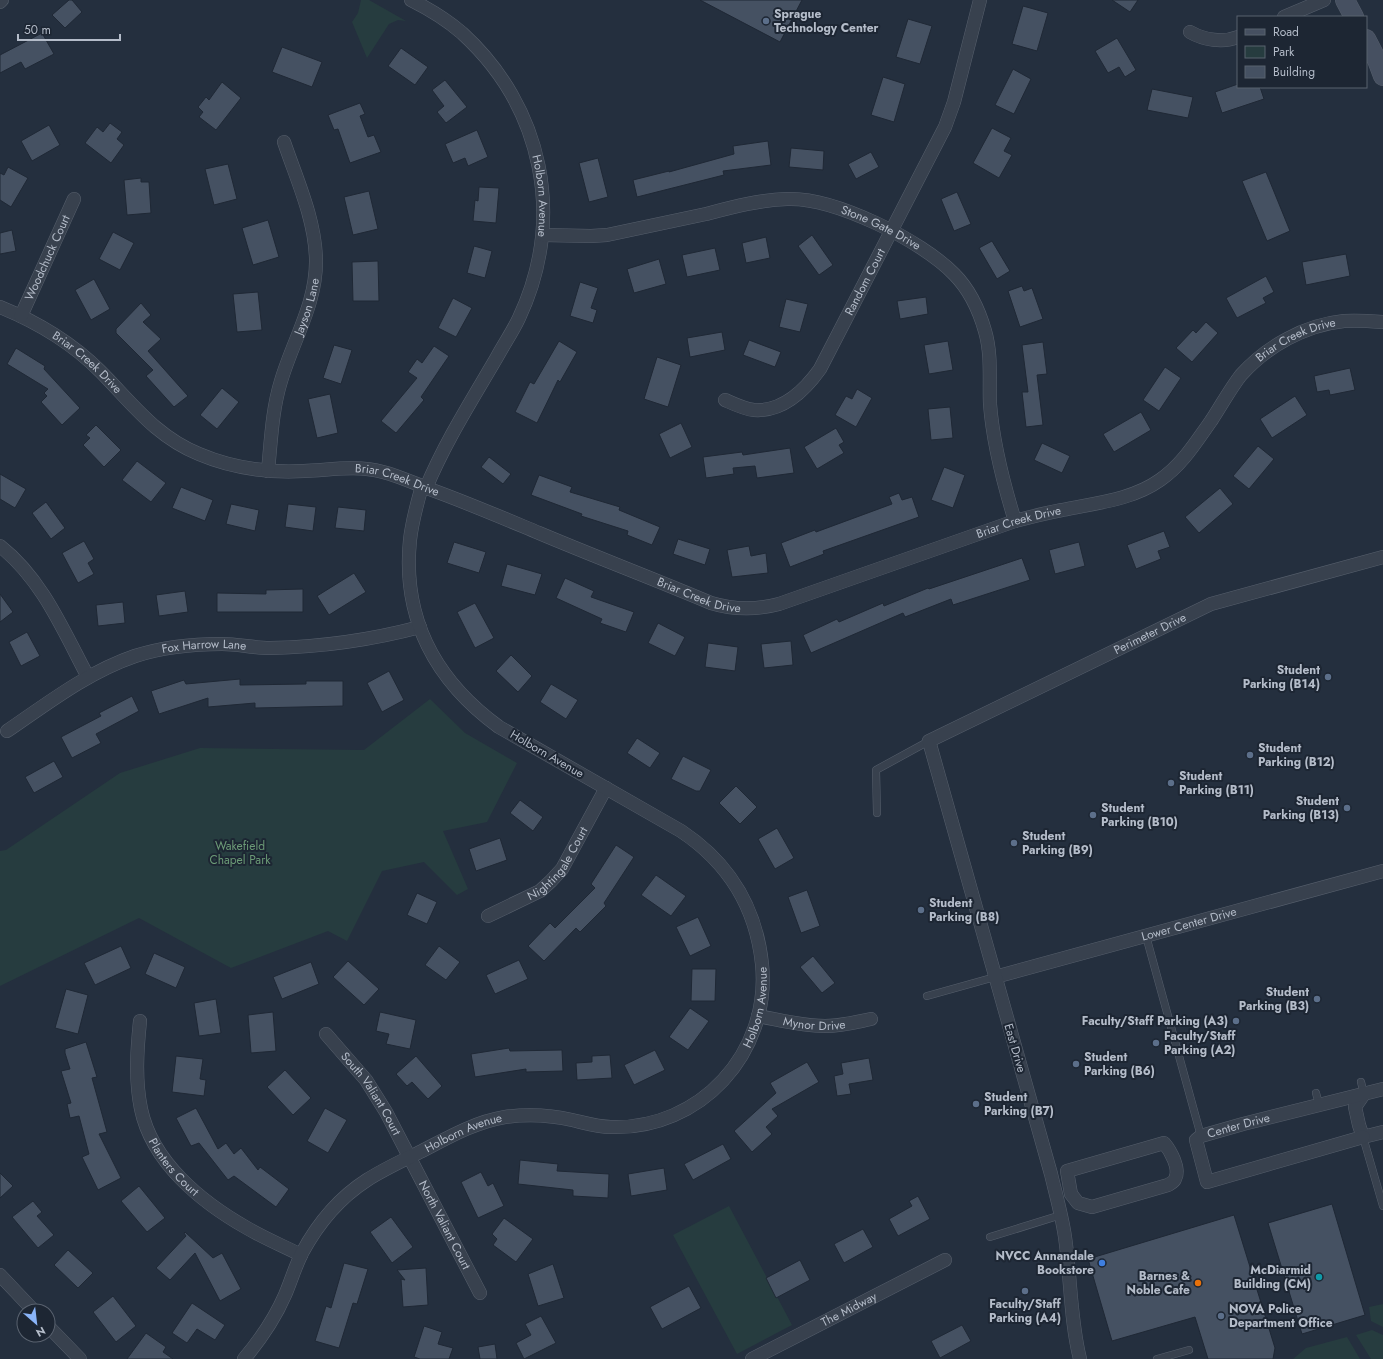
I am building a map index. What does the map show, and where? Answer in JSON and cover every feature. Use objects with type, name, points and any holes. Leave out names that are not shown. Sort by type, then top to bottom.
[{"type":"main road","points":[[1345,0],[1353,16]]},
{"type":"main road","points":[[1367,41],[1383,76]]},
{"type":"street","name":"Holborn Avenue","points":[[244,1359],[269,1326],[282,1303],[301,1255],[316,1230],[331,1210],[348,1194],[366,1181],[460,1131],[484,1122],[507,1117],[528,1115],[553,1117],[610,1127],[633,1127],[675,1116],[696,1104],[714,1090],[731,1072],[744,1053],[752,1034],[758,1016],[762,993],[759,942],[752,918],[743,897],[715,858],[697,842],[499,727],[480,714],[447,678],[434,657],[420,627],[412,593],[409,567],[410,540],[414,513],[424,487],[437,462],[519,318],[530,291],[538,264],[543,235],[544,207],[542,180],[527,124],[515,99],[499,74],[480,51],[461,32],[438,15],[411,0]]},
{"type":"street","name":"Random Court","points":[[724,400],[755,410],[769,409],[782,405],[796,396],[809,384],[820,369],[945,127],[954,102],[980,0]]},
{"type":"street","points":[[1286,16],[1324,0]]},
{"type":"street","points":[[1190,32],[1208,39],[1222,40],[1237,37]]},
{"type":"street","name":"Jayson Lane","points":[[268,471],[274,410],[280,383],[309,307],[314,283],[316,260],[314,237],[308,211],[284,142]]},
{"type":"street","name":"Woodchuck Court","points":[[21,316],[74,199]]},
{"type":"street","name":"Stone Gate Drive","points":[[543,235],[607,235],[762,201],[789,199],[815,202],[837,207],[858,215],[916,244],[944,264],[955,274],[969,293],[979,312],[986,333],[989,353],[990,404],[994,441],[1001,475],[1015,521]]},
{"type":"street","name":"Briar Creek Drive","points":[[0,307],[49,331],[76,350],[99,370],[137,412],[158,430],[178,444],[198,454],[239,467],[268,471],[362,468],[384,472],[480,508],[711,603],[741,609],[752,609],[778,604],[1015,521],[1118,499],[1141,491],[1159,481],[1175,468],[1190,451],[1241,376],[1259,358],[1278,344],[1301,332],[1322,325],[1344,321],[1383,322]]},
{"type":"street","points":[[0,546],[28,573],[42,592],[88,677]]},
{"type":"street","name":"Perimeter Drive","points":[[929,741],[1211,604],[1383,557]]},
{"type":"street","name":"Fox Harrow Lane","points":[[7,731],[88,677],[110,666],[136,656],[165,649],[193,645],[223,644],[268,648],[308,647],[364,640],[420,627]]},
{"type":"street","name":"East Drive","points":[[929,741],[1051,1174],[1065,1236],[1073,1325],[1080,1359]]},
{"type":"street","name":"Nightingale Court","points":[[488,916],[540,891],[551,881],[562,869],[606,788]]},
{"type":"street","name":"Lower Center Drive","points":[[995,977],[1383,871]]},
{"type":"street","name":"Mynor Drive","points":[[758,1016],[802,1025],[826,1026],[849,1024],[871,1019]]},
{"type":"street","name":"Planters Court","points":[[140,1021],[137,1052],[137,1089],[141,1110],[148,1131],[160,1153],[178,1176],[220,1211],[247,1228],[301,1255]]},
{"type":"street","name":"South Valiant Court","points":[[326,1034],[366,1080],[386,1112],[410,1157]]},
{"type":"street","points":[[1362,1088],[1355,1107],[1363,1137]]},
{"type":"street","name":"Center Drive","points":[[1383,1089],[1362,1088],[1242,1119],[1201,1136],[1196,1140],[1207,1182],[1383,1132]]},
{"type":"street","points":[[1051,1174],[1067,1171],[1164,1143],[1172,1155],[1177,1172],[1176,1178],[1168,1185],[1092,1207],[1078,1204],[1071,1194],[1067,1171]]},
{"type":"street","name":"North Valiant Court","points":[[410,1157],[480,1293]]},
{"type":"street","points":[[1061,1215],[1078,1204]]},
{"type":"street","name":"The Midway","points":[[752,1359],[945,1260]]},
{"type":"street","points":[[0,1275],[26,1303]]},
{"type":"street","points":[[56,1334],[80,1359]]},
{"type":"lane","points":[[877,814],[876,770],[929,741]]},
{"type":"lane","points":[[1146,936],[1201,1136]]},
{"type":"lane","points":[[927,996],[995,977]]},
{"type":"lane","points":[[1363,1137],[1383,1206]]},
{"type":"lane","points":[[990,1236],[1061,1215]]},
{"type":"lane","points":[[1157,1359],[1188,1350]]},
{"type":"green space","points":[[361,0],[369,0],[406,21],[398,20],[389,24],[367,58],[352,22],[358,13]]},
{"type":"green space","name":"Wakefield Chapel Park","points":[[430,699],[465,733],[517,763],[487,822],[443,831],[468,889],[457,895],[424,862],[382,871],[347,941],[328,931],[231,968],[139,918],[0,986],[0,851],[6,850],[120,773],[200,748],[364,750]]},
{"type":"green space","points":[[729,1206],[792,1325],[737,1354],[673,1235]]},
{"type":"green space","points":[[1383,1304],[1383,1327],[1371,1321],[1369,1307]]},
{"type":"green space","points":[[1372,1330],[1383,1335],[1383,1359],[1371,1359],[1356,1335]]},
{"type":"green space","points":[[1347,1337],[1360,1359],[1293,1359],[1306,1348]]},
{"type":"building","points":[[69,0],[72,0],[82,12],[65,28],[52,15]]},
{"type":"building","name":"Sprague Technology Center","points":[[700,0],[802,0],[780,42]]},
{"type":"building","points":[[1112,0],[1138,0],[1130,12]]},
{"type":"building","points":[[1023,6],[1048,13],[1037,51],[1012,44]]},
{"type":"building","points":[[908,19],[932,26],[920,64],[896,57]]},
{"type":"building","points":[[42,33],[54,54],[25,69],[21,62],[0,73],[0,55]]},
{"type":"building","points":[[1117,38],[1136,70],[1125,77],[1119,67],[1108,73],[1095,51]]},
{"type":"building","points":[[282,47],[322,62],[312,87],[272,72]]},
{"type":"building","points":[[401,48],[428,67],[415,85],[388,66]]},
{"type":"building","points":[[1013,69],[1031,79],[1014,114],[995,105]]},
{"type":"building","points":[[883,77],[905,84],[894,122],[871,115]]},
{"type":"building","points":[[445,80],[467,107],[446,123],[437,112],[444,106],[432,90]]},
{"type":"building","points":[[222,82],[241,98],[216,130],[199,117],[203,112],[198,107],[206,97],[209,100]]},
{"type":"building","points":[[1237,84],[1237,88],[1260,88],[1264,99],[1222,113],[1215,92]]},
{"type":"building","points":[[1152,89],[1193,97],[1188,118],[1147,110]]},
{"type":"building","points":[[360,103],[365,114],[360,116],[368,137],[374,135],[381,152],[350,163],[338,129],[334,130],[328,115]]},
{"type":"building","points":[[110,123],[122,132],[117,139],[124,145],[111,163],[85,143],[97,127],[103,132]]},
{"type":"building","points":[[49,125],[60,145],[32,161],[21,141]]},
{"type":"building","points":[[992,128],[1011,138],[1004,151],[1012,155],[999,178],[973,163]]},
{"type":"building","points":[[477,130],[488,157],[468,166],[465,158],[453,163],[445,144]]},
{"type":"building","points":[[768,141],[771,165],[723,171],[724,175],[637,197],[633,180],[669,172],[734,154],[733,146]]},
{"type":"building","points":[[791,148],[824,151],[823,170],[789,167]]},
{"type":"building","points":[[871,152],[879,167],[856,179],[848,164]]},
{"type":"building","points":[[598,158],[608,197],[589,202],[579,163]]},
{"type":"building","points":[[228,164],[237,199],[214,205],[205,169]]},
{"type":"building","points":[[8,167],[28,178],[11,207],[0,200],[0,173],[4,175]]},
{"type":"building","points":[[1266,172],[1290,231],[1267,241],[1242,181]]},
{"type":"building","points":[[141,178],[141,182],[149,182],[151,213],[127,215],[124,180]]},
{"type":"building","points":[[479,187],[499,188],[496,223],[473,221],[475,200],[478,201]]},
{"type":"building","points":[[369,191],[378,229],[353,235],[344,197]]},
{"type":"building","points":[[957,192],[971,224],[954,231],[941,199]]},
{"type":"building","points":[[268,220],[279,257],[253,265],[242,228]]},
{"type":"building","points":[[12,230],[16,251],[0,254],[0,233]]},
{"type":"building","points":[[113,232],[134,243],[120,270],[99,259]]},
{"type":"building","points":[[812,235],[833,265],[819,275],[798,246]]},
{"type":"building","points":[[766,237],[770,258],[746,263],[742,243]]},
{"type":"building","points":[[992,241],[1010,271],[997,279],[979,248]]},
{"type":"building","points":[[474,246],[492,251],[485,278],[467,273]]},
{"type":"building","points":[[715,248],[720,270],[687,277],[682,255]]},
{"type":"building","points":[[1346,254],[1350,276],[1306,285],[1302,262]]},
{"type":"building","points":[[659,259],[666,284],[634,293],[627,269]]},
{"type":"building","points":[[378,261],[379,301],[353,301],[352,262]]},
{"type":"building","points":[[1266,276],[1274,292],[1263,298],[1266,303],[1237,318],[1226,298]]},
{"type":"building","points":[[94,279],[110,309],[91,320],[75,290]]},
{"type":"building","points":[[580,282],[598,288],[591,308],[597,310],[593,323],[570,316]]},
{"type":"building","points":[[1022,286],[1024,291],[1032,288],[1043,319],[1020,327],[1008,291]]},
{"type":"building","points":[[258,292],[262,330],[237,332],[233,294]]},
{"type":"building","points":[[926,297],[928,314],[900,319],[897,301]]},
{"type":"building","points":[[453,298],[472,308],[456,337],[438,328]]},
{"type":"building","points":[[786,299],[808,304],[800,332],[779,327]]},
{"type":"building","points":[[141,303],[151,315],[143,322],[161,339],[148,351],[188,396],[174,407],[146,376],[153,370],[116,333],[116,329]]},
{"type":"building","points":[[1206,322],[1218,333],[1192,362],[1176,348],[1193,330],[1196,333]]},
{"type":"building","points":[[722,332],[725,350],[690,357],[687,338]]},
{"type":"building","points":[[749,340],[781,352],[775,367],[743,355]]},
{"type":"building","points":[[559,341],[577,352],[560,382],[558,380],[537,423],[515,412],[530,382],[534,384]]},
{"type":"building","points":[[948,341],[953,370],[929,374],[924,345]]},
{"type":"building","points":[[1043,342],[1047,374],[1037,375],[1043,425],[1026,427],[1022,392],[1028,392],[1022,345]]},
{"type":"building","points":[[334,345],[352,350],[341,384],[323,378]]},
{"type":"building","points":[[434,346],[449,356],[421,397],[424,400],[396,433],[381,421],[417,378],[408,372],[417,359],[422,363]]},
{"type":"building","points":[[16,348],[45,366],[44,369],[80,408],[62,425],[41,402],[47,396],[44,393],[48,389],[7,364]]},
{"type":"building","points":[[657,357],[681,365],[668,407],[644,399]]},
{"type":"building","points":[[1165,367],[1181,378],[1159,411],[1143,400]]},
{"type":"building","points":[[1350,368],[1355,390],[1330,395],[1329,390],[1317,392],[1314,376]]},
{"type":"building","points":[[222,388],[239,402],[217,429],[200,415]]},
{"type":"building","points":[[857,389],[872,398],[856,427],[835,415],[846,396],[852,399]]},
{"type":"building","points":[[330,394],[338,433],[317,438],[308,399]]},
{"type":"building","points":[[1295,396],[1307,415],[1272,438],[1260,419]]},
{"type":"building","points":[[950,407],[953,438],[931,440],[928,409]]},
{"type":"building","points":[[1141,412],[1151,430],[1114,452],[1103,434]]},
{"type":"building","points":[[681,423],[692,447],[670,458],[659,434]]},
{"type":"building","points":[[96,425],[121,450],[104,467],[83,445],[90,438],[86,435]]},
{"type":"building","points":[[836,428],[844,442],[839,445],[844,453],[817,469],[804,447]]},
{"type":"building","points":[[1042,443],[1070,456],[1062,473],[1034,460]]},
{"type":"building","points":[[1258,446],[1274,459],[1249,489],[1233,476]]},
{"type":"building","points":[[790,448],[794,473],[757,478],[755,466],[733,468],[734,474],[706,478],[703,457],[742,452],[743,455]]},
{"type":"building","points":[[489,457],[511,474],[503,484],[481,467]]},
{"type":"building","points":[[137,461],[166,483],[151,502],[122,480]]},
{"type":"building","points":[[944,467],[965,475],[953,508],[931,500]]},
{"type":"building","points":[[0,474],[26,489],[15,508],[0,499]]},
{"type":"building","points":[[539,475],[572,487],[570,492],[620,507],[619,510],[660,527],[652,545],[627,535],[628,531],[581,516],[582,514],[531,495]]},
{"type":"building","points":[[181,487],[213,500],[205,521],[172,508]]},
{"type":"building","points":[[1220,488],[1233,504],[1199,533],[1185,517]]},
{"type":"building","points":[[899,493],[902,500],[912,497],[919,517],[823,551],[824,554],[790,567],[781,543],[815,530],[816,532],[892,504],[889,497]]},
{"type":"building","points":[[46,502],[65,528],[51,539],[32,513]]},
{"type":"building","points":[[231,504],[259,510],[255,531],[226,524]]},
{"type":"building","points":[[288,504],[316,507],[313,531],[285,527]]},
{"type":"building","points":[[338,507],[366,510],[364,531],[335,528]]},
{"type":"building","points":[[1164,531],[1170,547],[1158,551],[1161,559],[1136,569],[1127,545]]},
{"type":"building","points":[[678,539],[710,549],[705,565],[673,554]]},
{"type":"building","points":[[84,541],[94,559],[88,563],[94,574],[78,583],[62,553]]},
{"type":"building","points":[[454,542],[486,552],[479,573],[447,563]]},
{"type":"building","points":[[1079,542],[1085,566],[1055,574],[1049,550]]},
{"type":"building","points":[[749,546],[751,556],[766,553],[768,573],[732,577],[727,550]]},
{"type":"building","points":[[1022,558],[1030,580],[953,605],[951,599],[905,617],[903,613],[811,653],[803,635],[837,619],[839,622],[883,603],[884,606],[928,588],[929,589]]},
{"type":"building","points":[[507,564],[542,574],[535,595],[501,586]]},
{"type":"building","points":[[354,573],[366,592],[329,615],[317,596]]},
{"type":"building","points":[[565,578],[594,591],[591,597],[634,612],[626,632],[600,623],[602,619],[556,598]]},
{"type":"building","points":[[303,589],[303,612],[217,612],[217,593],[266,594],[266,590]]},
{"type":"building","points":[[185,591],[188,612],[159,616],[156,595]]},
{"type":"building","points":[[0,594],[13,612],[0,622]]},
{"type":"building","points":[[123,602],[125,623],[98,626],[96,605]]},
{"type":"building","points":[[475,603],[494,638],[475,648],[457,612]]},
{"type":"building","points":[[658,623],[685,637],[675,656],[648,643]]},
{"type":"building","points":[[27,632],[40,656],[21,666],[9,642]]},
{"type":"building","points":[[791,641],[793,665],[764,668],[761,644]]},
{"type":"building","points":[[708,643],[738,647],[735,671],[705,667]]},
{"type":"building","points":[[511,655],[532,676],[518,692],[496,671]]},
{"type":"building","points":[[389,671],[404,700],[382,712],[367,683]]},
{"type":"building","points":[[240,679],[240,685],[306,684],[306,681],[343,681],[343,706],[255,708],[255,703],[208,707],[208,698],[159,714],[151,691],[184,680],[186,684]]},
{"type":"building","points":[[551,684],[578,700],[566,719],[540,702]]},
{"type":"building","points":[[132,696],[139,711],[96,734],[101,743],[72,758],[61,737],[101,716],[99,713]]},
{"type":"building","points":[[637,738],[660,753],[650,768],[627,753]]},
{"type":"building","points":[[683,756],[711,770],[700,791],[696,791],[671,779]]},
{"type":"building","points":[[54,761],[63,777],[34,793],[25,777]]},
{"type":"building","points":[[736,786],[757,807],[740,824],[719,803]]},
{"type":"building","points":[[520,800],[543,817],[533,831],[510,813]]},
{"type":"building","points":[[777,828],[794,858],[775,869],[758,839]]},
{"type":"building","points":[[500,838],[507,860],[476,871],[469,849]]},
{"type":"building","points":[[616,845],[634,857],[604,903],[606,906],[580,932],[576,928],[544,961],[528,946],[550,923],[555,928],[595,888],[591,884]]},
{"type":"building","points":[[656,875],[686,896],[671,916],[641,895]]},
{"type":"building","points":[[807,890],[820,926],[801,933],[788,897]]},
{"type":"building","points":[[417,893],[437,902],[427,924],[407,915]]},
{"type":"building","points":[[698,917],[711,946],[690,956],[676,927]]},
{"type":"building","points":[[121,946],[131,968],[95,985],[84,963]]},
{"type":"building","points":[[439,946],[460,962],[446,980],[425,965]]},
{"type":"building","points":[[154,953],[185,967],[176,988],[145,974]]},
{"type":"building","points":[[813,956],[835,983],[822,993],[800,967]]},
{"type":"building","points":[[519,960],[528,979],[495,994],[486,975]]},
{"type":"building","points":[[348,961],[379,989],[364,1005],[333,977]]},
{"type":"building","points":[[311,962],[319,984],[282,999],[273,977]]},
{"type":"building","points":[[692,969],[716,969],[715,1001],[691,1001]]},
{"type":"building","points":[[66,989],[88,995],[78,1034],[55,1028]]},
{"type":"building","points":[[216,999],[221,1033],[199,1036],[194,1003]]},
{"type":"building","points":[[690,1008],[709,1021],[688,1050],[669,1037]]},
{"type":"building","points":[[273,1012],[276,1051],[251,1053],[248,1015]]},
{"type":"building","points":[[380,1012],[416,1020],[410,1049],[386,1044],[389,1034],[376,1031]]},
{"type":"building","points":[[86,1042],[97,1077],[92,1078],[107,1132],[99,1134],[121,1178],[98,1190],[82,1157],[89,1154],[79,1116],[70,1118],[67,1104],[71,1103],[61,1071],[70,1069],[65,1049]]},
{"type":"building","points":[[509,1048],[510,1051],[562,1050],[563,1071],[526,1072],[526,1069],[475,1077],[471,1054]]},
{"type":"building","points":[[655,1050],[665,1070],[634,1085],[624,1065]]},
{"type":"building","points":[[610,1055],[612,1078],[577,1080],[576,1063],[592,1062],[592,1056]]},
{"type":"building","points":[[176,1056],[203,1059],[200,1079],[206,1080],[204,1096],[172,1092]]},
{"type":"building","points":[[416,1056],[442,1086],[428,1099],[412,1082],[407,1086],[396,1074]]},
{"type":"building","points":[[869,1058],[873,1080],[849,1084],[851,1094],[837,1096],[834,1076],[843,1074],[841,1063]]},
{"type":"building","points":[[807,1062],[819,1082],[772,1109],[778,1116],[766,1127],[772,1134],[752,1152],[734,1131],[776,1093],[770,1083]]},
{"type":"building","points":[[285,1070],[311,1098],[293,1115],[267,1087]]},
{"type":"building","points":[[196,1108],[218,1149],[226,1143],[234,1154],[241,1148],[258,1170],[260,1167],[289,1189],[276,1207],[234,1176],[228,1180],[199,1143],[191,1146],[176,1118]]},
{"type":"building","points":[[325,1108],[347,1120],[328,1153],[307,1141]]},
{"type":"building","points":[[723,1144],[731,1159],[693,1180],[684,1164]]},
{"type":"building","points":[[520,1160],[558,1164],[557,1171],[609,1174],[608,1198],[573,1196],[573,1190],[518,1184]]},
{"type":"building","points":[[664,1168],[667,1190],[631,1196],[628,1174]]},
{"type":"building","points":[[481,1172],[488,1186],[493,1183],[504,1206],[478,1218],[461,1182]]},
{"type":"building","points":[[0,1173],[13,1186],[0,1198]]},
{"type":"building","points":[[139,1186],[165,1218],[147,1232],[121,1201]]},
{"type":"building","points":[[918,1196],[930,1219],[898,1236],[889,1219],[912,1206],[909,1201]]},
{"type":"building","points":[[33,1201],[42,1212],[37,1216],[54,1235],[38,1248],[12,1217]]},
{"type":"building","name":"McDiarmid Building (CM)","points":[[1332,1204],[1365,1315],[1302,1334],[1268,1223]]},
{"type":"building","points":[[1234,1215],[1275,1348],[1273,1359],[1208,1359],[1195,1317],[1112,1341],[1088,1259]]},
{"type":"building","points":[[391,1217],[413,1247],[392,1263],[370,1232]]},
{"type":"building","points":[[504,1218],[533,1239],[516,1262],[493,1245],[497,1239],[492,1234]]},
{"type":"building","points":[[863,1229],[873,1247],[844,1263],[834,1244]]},
{"type":"building","points":[[185,1232],[213,1258],[222,1253],[241,1289],[220,1301],[195,1253],[170,1280],[156,1268],[186,1236],[184,1233]]},
{"type":"building","points":[[68,1250],[93,1273],[78,1288],[54,1265]]},
{"type":"building","points":[[800,1260],[810,1280],[776,1298],[766,1278]]},
{"type":"building","points":[[344,1263],[368,1269],[357,1304],[353,1303],[339,1348],[315,1341],[326,1306],[331,1308]]},
{"type":"building","points":[[553,1264],[564,1298],[538,1306],[528,1274]]},
{"type":"building","points":[[426,1268],[428,1305],[403,1307],[401,1279],[405,1280],[397,1270]]},
{"type":"building","points":[[689,1286],[701,1308],[662,1329],[650,1307]]},
{"type":"building","points":[[113,1296],[136,1326],[116,1342],[93,1312]]},
{"type":"building","points":[[192,1303],[225,1325],[215,1340],[197,1329],[187,1343],[172,1333]]},
{"type":"building","points":[[541,1316],[556,1343],[524,1359],[516,1343],[531,1335],[525,1324]]},
{"type":"building","points":[[962,1325],[971,1341],[940,1358],[931,1341]]},
{"type":"building","points":[[424,1326],[442,1332],[438,1344],[453,1348],[449,1359],[420,1359],[414,1357]]},
{"type":"building","points":[[146,1333],[166,1347],[163,1352],[173,1359],[127,1359]]},
{"type":"building","points":[[495,1344],[497,1359],[480,1359],[478,1347]]},
{"type":"place","name":"Sprague Technology Center","points":[[766,21]]},
{"type":"place","name":"Student Parking (B14)","points":[[1328,677]]},
{"type":"place","name":"Student Parking (B12)","points":[[1250,755]]},
{"type":"place","name":"Student Parking (B11)","points":[[1171,783]]},
{"type":"place","name":"Student Parking (B13)","points":[[1347,808]]},
{"type":"place","name":"Student Parking (B10)","points":[[1093,815]]},
{"type":"place","name":"Student Parking (B9)","points":[[1014,843]]},
{"type":"place","name":"Student Parking (B8)","points":[[921,910]]},
{"type":"place","name":"Student Parking (B3)","points":[[1317,999]]},
{"type":"place","name":"Faculty/Staff Parking (A3)","points":[[1236,1021]]},
{"type":"place","name":"Faculty/Staff Parking (A2)","points":[[1156,1043]]},
{"type":"place","name":"Student Parking (B6)","points":[[1076,1064]]},
{"type":"place","name":"Student Parking (B7)","points":[[976,1104]]},
{"type":"place","name":"NVCC Annandale Bookstore","points":[[1102,1263]]},
{"type":"place","name":"McDiarmid Building (CM)","points":[[1319,1277]]},
{"type":"place","name":"Barnes & Noble Cafe","points":[[1198,1283]]},
{"type":"place","name":"Faculty/Staff Parking (A4)","points":[[1025,1291]]},
{"type":"place","name":"NOVA Police Department Office","points":[[1221,1316]]}]
